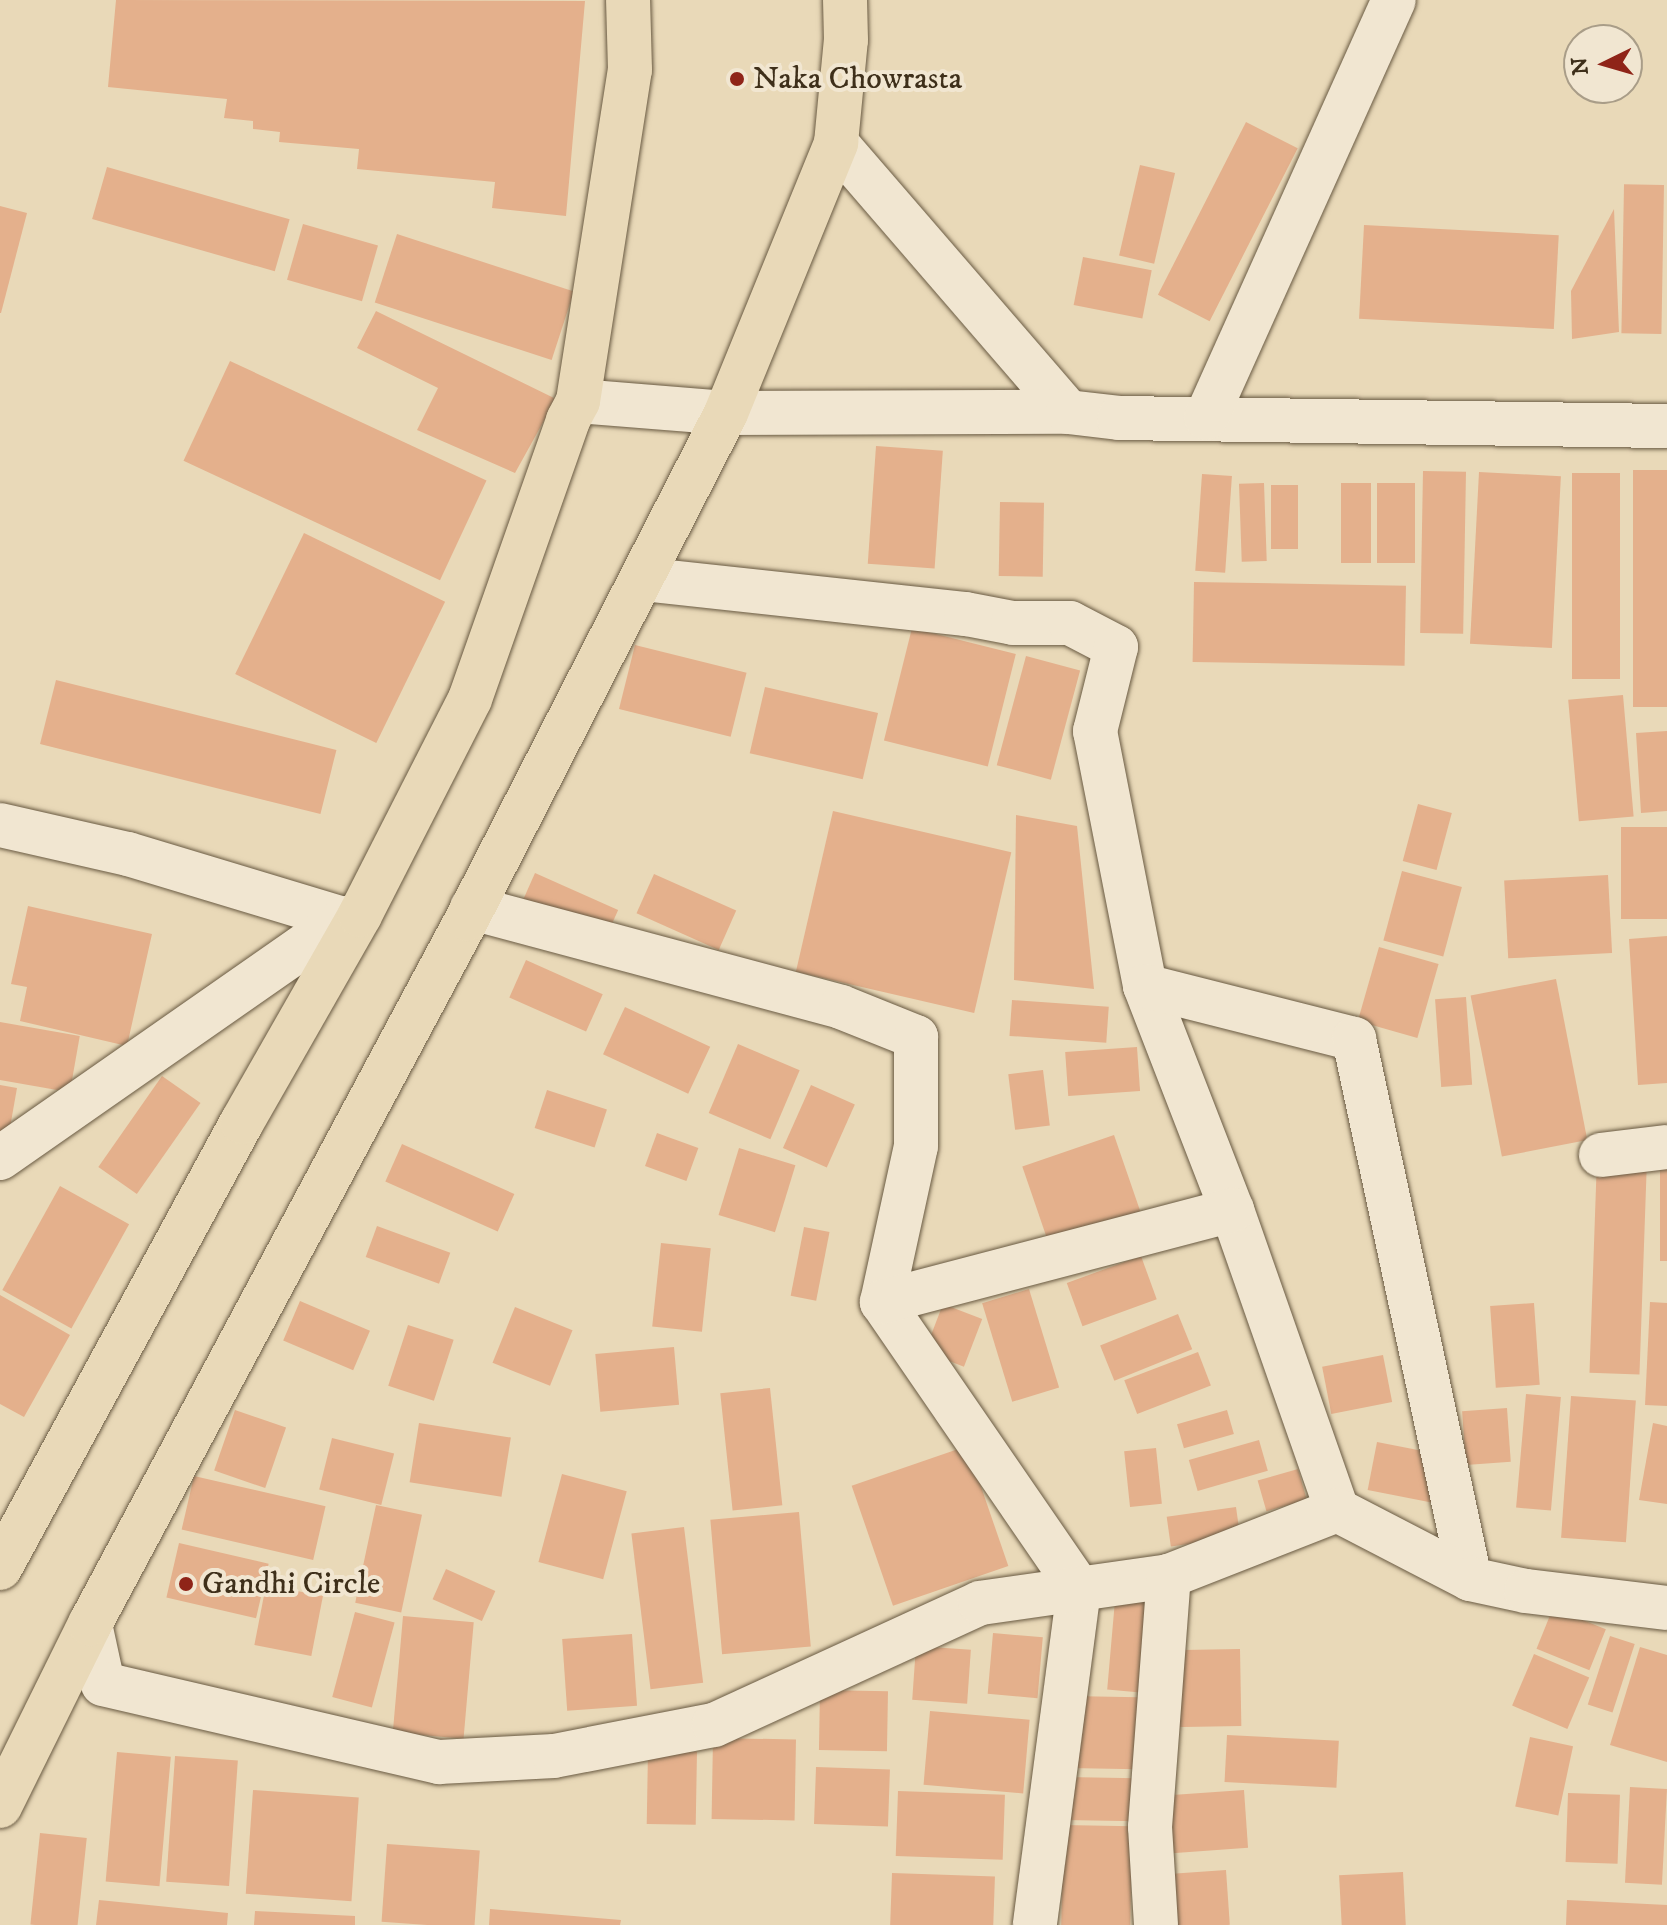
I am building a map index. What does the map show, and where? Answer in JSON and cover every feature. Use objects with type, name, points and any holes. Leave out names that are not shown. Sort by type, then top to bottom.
[{"type":"highway","points":[[0,1568],[470,699],[568,420],[578,401],[630,70],[628,0]]},
{"type":"highway","points":[[0,1806],[90,1624],[472,908],[726,413],[836,143],[846,40],[845,0]]},
{"type":"street","points":[[1206,418],[1394,0]]},
{"type":"street","points":[[836,143],[1068,412]]},
{"type":"street","points":[[578,401],[726,413],[1068,412],[1119,418],[1667,426]]},
{"type":"street","points":[[642,579],[966,614],[1013,623],[1070,623],[1116,647],[1095,731],[1145,986],[1232,1210],[1337,1510],[1470,1579],[1526,1591],[1667,1608]]},
{"type":"street","points":[[0,825],[128,854],[352,917]]},
{"type":"street","points":[[472,908],[841,1007],[916,1037],[916,1146],[882,1302],[1079,1589],[1035,1925]]},
{"type":"street","points":[[0,1158],[352,917]]},
{"type":"street","points":[[1145,986],[1354,1039],[1470,1579]]},
{"type":"street","points":[[1601,1155],[1667,1147]]},
{"type":"street","points":[[882,1302],[1232,1210]]},
{"type":"street","points":[[90,1624],[103,1684],[439,1762],[554,1756],[714,1725],[980,1603],[1169,1576],[1337,1510]]},
{"type":"street","points":[[1156,1925],[1150,1827],[1169,1576]]},
{"type":"building","points":[[116,0],[585,1],[566,216],[492,208],[495,182],[357,169],[359,149],[279,142],[280,132],[253,129],[253,121],[224,118],[227,99],[108,87]]},
{"type":"building","points":[[1246,122],[1298,148],[1210,321],[1158,295]]},
{"type":"building","points":[[1140,165],[1175,173],[1154,264],[1119,256]]},
{"type":"building","points":[[107,167],[290,219],[275,271],[92,219]]},
{"type":"building","points":[[1624,184],[1664,185],[1661,334],[1621,333]]},
{"type":"building","points":[[0,206],[27,213],[1,313],[0,313]]},
{"type":"building","points":[[1614,209],[1619,332],[1572,339],[1571,291]]},
{"type":"building","points":[[303,224],[378,245],[362,301],[287,280]]},
{"type":"building","points":[[1364,225],[1559,235],[1554,329],[1359,319]]},
{"type":"building","points":[[397,234],[574,291],[552,360],[375,302]]},
{"type":"building","points":[[1083,257],[1152,270],[1142,318],[1074,305]]},
{"type":"building","points":[[376,311],[556,399],[515,473],[417,430],[438,388],[357,348]]},
{"type":"building","points":[[230,361],[486,481],[440,580],[184,461]]},
{"type":"building","points":[[876,446],[943,451],[935,568],[868,564]]},
{"type":"building","points":[[1633,470],[1667,470],[1667,707],[1633,707]]},
{"type":"building","points":[[1423,471],[1466,472],[1463,634],[1420,633]]},
{"type":"building","points":[[1479,472],[1561,476],[1552,648],[1470,644]]},
{"type":"building","points":[[1572,473],[1620,473],[1620,679],[1572,679]]},
{"type":"building","points":[[1202,474],[1232,476],[1225,573],[1195,571]]},
{"type":"building","points":[[1264,483],[1267,561],[1242,562],[1239,484]]},
{"type":"building","points":[[1341,483],[1371,483],[1371,563],[1341,563]]},
{"type":"building","points":[[1377,483],[1415,483],[1415,563],[1377,563]]},
{"type":"building","points":[[1271,485],[1298,485],[1298,549],[1271,549]]},
{"type":"building","points":[[1000,502],[1044,503],[1043,577],[999,576]]},
{"type":"building","points":[[304,533],[445,602],[376,743],[235,674]]},
{"type":"building","points":[[1194,582],[1406,586],[1405,666],[1193,662]]},
{"type":"building","points":[[912,628],[1016,654],[988,766],[884,741]]},
{"type":"building","points":[[635,645],[747,673],[731,737],[619,709]]},
{"type":"building","points":[[1026,656],[1080,670],[1051,780],[997,765]]},
{"type":"building","points":[[56,680],[336,750],[320,814],[40,744]]},
{"type":"building","points":[[765,687],[878,713],[863,779],[750,753]]},
{"type":"building","points":[[1623,695],[1634,817],[1579,821],[1568,700]]},
{"type":"building","points":[[1667,731],[1667,811],[1641,813],[1636,733]]},
{"type":"building","points":[[1418,804],[1452,813],[1437,870],[1403,861]]},
{"type":"building","points":[[833,811],[1011,852],[974,1013],[796,972]]},
{"type":"building","points":[[1016,815],[1077,826],[1094,989],[1014,980]]},
{"type":"building","points":[[1621,827],[1667,827],[1667,919],[1621,919]]},
{"type":"building","points":[[1402,871],[1462,887],[1443,957],[1383,941]]},
{"type":"building","points":[[535,873],[618,910],[603,943],[520,906]]},
{"type":"building","points":[[654,874],[736,911],[719,950],[637,913]]},
{"type":"building","points":[[1608,875],[1612,953],[1508,958],[1504,880]]},
{"type":"building","points":[[28,906],[152,934],[127,1046],[20,1021],[27,987],[11,984]]},
{"type":"building","points":[[1667,936],[1667,1083],[1638,1085],[1629,939]]},
{"type":"building","points":[[1379,947],[1439,964],[1417,1038],[1358,1021]]},
{"type":"building","points":[[526,960],[603,994],[586,1032],[509,997]]},
{"type":"building","points":[[1556,979],[1587,1140],[1502,1157],[1471,996]]},
{"type":"building","points":[[1466,997],[1472,1085],[1441,1087],[1435,999]]},
{"type":"building","points":[[1012,1000],[1109,1007],[1106,1043],[1009,1036]]},
{"type":"building","points":[[625,1007],[710,1047],[688,1094],[603,1054]]},
{"type":"building","points":[[0,1022],[80,1036],[70,1092],[0,1080]]},
{"type":"building","points":[[738,1044],[800,1070],[770,1139],[709,1113]]},
{"type":"building","points":[[1137,1047],[1140,1091],[1068,1096],[1065,1052]]},
{"type":"building","points":[[1043,1070],[1050,1126],[1015,1130],[1008,1074]]},
{"type":"building","points":[[162,1076],[201,1103],[137,1194],[98,1167]]},
{"type":"building","points":[[0,1085],[17,1088],[6,1150],[0,1149]]},
{"type":"building","points":[[811,1085],[855,1105],[827,1168],[783,1148]]},
{"type":"building","points":[[547,1090],[607,1109],[595,1148],[535,1128]]},
{"type":"building","points":[[657,1133],[698,1148],[686,1181],[645,1166]]},
{"type":"building","points":[[1114,1135],[1140,1212],[1049,1243],[1022,1167]]},
{"type":"building","points":[[402,1144],[514,1194],[498,1231],[385,1181]]},
{"type":"building","points":[[739,1148],[795,1165],[775,1232],[719,1215]]},
{"type":"building","points":[[1597,1158],[1647,1160],[1639,1375],[1589,1373]]},
{"type":"building","points":[[1660,1161],[1667,1161],[1667,1261],[1660,1261]]},
{"type":"building","points":[[60,1186],[129,1224],[71,1328],[2,1290]]},
{"type":"building","points":[[377,1226],[450,1253],[439,1284],[366,1257]]},
{"type":"building","points":[[804,1227],[830,1232],[816,1301],[791,1296]]},
{"type":"building","points":[[661,1243],[711,1248],[702,1332],[652,1327]]},
{"type":"building","points":[[1141,1256],[1157,1299],[1082,1326],[1067,1283]]},
{"type":"building","points":[[1029,1289],[1059,1387],[1012,1402],[982,1303]]},
{"type":"building","points":[[0,1295],[70,1335],[24,1417],[0,1404]]},
{"type":"building","points":[[300,1301],[370,1331],[353,1370],[283,1341]]},
{"type":"building","points":[[1650,1302],[1667,1303],[1667,1406],[1645,1405]]},
{"type":"building","points":[[1534,1303],[1540,1385],[1496,1388],[1490,1306]]},
{"type":"building","points":[[943,1304],[982,1319],[964,1367],[925,1352]]},
{"type":"building","points":[[515,1307],[572,1330],[550,1386],[493,1363]]},
{"type":"building","points":[[1178,1314],[1192,1349],[1114,1381],[1100,1345]]},
{"type":"building","points":[[408,1325],[454,1340],[434,1401],[388,1386]]},
{"type":"building","points":[[674,1347],[679,1405],[600,1412],[595,1354]]},
{"type":"building","points":[[1198,1352],[1211,1386],[1137,1414],[1124,1380]]},
{"type":"building","points":[[1383,1355],[1392,1402],[1331,1414],[1322,1367]]},
{"type":"building","points":[[770,1388],[782,1505],[733,1511],[720,1393]]},
{"type":"building","points":[[1526,1394],[1561,1397],[1551,1511],[1516,1508]]},
{"type":"building","points":[[1571,1396],[1636,1401],[1626,1542],[1561,1538]]},
{"type":"building","points":[[1507,1408],[1511,1462],[1466,1465],[1462,1411]]},
{"type":"building","points":[[235,1410],[286,1428],[265,1488],[214,1471]]},
{"type":"building","points":[[1227,1410],[1234,1434],[1184,1448],[1177,1424]]},
{"type":"building","points":[[419,1423],[511,1438],[501,1497],[410,1482]]},
{"type":"building","points":[[1653,1423],[1667,1426],[1667,1504],[1639,1500]]},
{"type":"building","points":[[332,1438],[394,1453],[381,1505],[319,1489]]},
{"type":"building","points":[[1259,1440],[1268,1471],[1198,1491],[1189,1460]]},
{"type":"building","points":[[1377,1442],[1441,1454],[1431,1503],[1368,1490]]},
{"type":"building","points":[[967,1446],[1008,1566],[893,1606],[852,1486]]},
{"type":"building","points":[[1156,1448],[1162,1504],[1130,1507],[1124,1451]]},
{"type":"building","points":[[1298,1469],[1307,1500],[1266,1511],[1258,1481]]},
{"type":"building","points":[[562,1474],[627,1491],[603,1579],[538,1562]]},
{"type":"building","points":[[194,1476],[326,1506],[313,1560],[182,1530]]},
{"type":"building","points":[[376,1505],[422,1515],[401,1613],[355,1603]]},
{"type":"building","points":[[1236,1507],[1240,1537],[1171,1546],[1167,1517]]},
{"type":"building","points":[[799,1512],[811,1646],[722,1654],[710,1520]]},
{"type":"building","points":[[684,1527],[703,1683],[651,1689],[631,1533]]},
{"type":"building","points":[[179,1543],[269,1564],[256,1618],[166,1598]]},
{"type":"building","points":[[446,1569],[495,1591],[482,1621],[433,1599]]},
{"type":"building","points":[[266,1585],[323,1596],[311,1656],[254,1645]]},
{"type":"building","points":[[1116,1589],[1152,1592],[1143,1693],[1107,1690]]},
{"type":"building","points":[[1553,1608],[1606,1629],[1589,1670],[1537,1649]]},
{"type":"building","points":[[355,1612],[395,1623],[372,1708],[332,1697]]},
{"type":"building","points":[[403,1616],[474,1622],[464,1739],[393,1733]]},
{"type":"building","points":[[993,1633],[1043,1637],[1037,1698],[988,1694]]},
{"type":"building","points":[[632,1634],[637,1706],[567,1711],[562,1639]]},
{"type":"building","points":[[1610,1636],[1635,1644],[1612,1713],[1588,1704]]},
{"type":"building","points":[[916,1646],[971,1650],[967,1704],[912,1700]]},
{"type":"building","points":[[1640,1647],[1667,1655],[1667,1762],[1610,1745]]},
{"type":"building","points":[[1240,1649],[1241,1726],[1169,1727],[1168,1650]]},
{"type":"building","points":[[1534,1654],[1589,1677],[1567,1729],[1512,1706]]},
{"type":"building","points":[[820,1690],[888,1691],[887,1751],[819,1750]]},
{"type":"building","points":[[1070,1696],[1138,1697],[1137,1769],[1069,1768]]},
{"type":"building","points":[[930,1711],[1030,1720],[1023,1793],[924,1785]]},
{"type":"building","points":[[1227,1735],[1339,1741],[1336,1788],[1225,1782]]},
{"type":"building","points":[[1530,1737],[1573,1746],[1558,1816],[1515,1806]]},
{"type":"building","points":[[713,1738],[796,1739],[795,1820],[712,1819]]},
{"type":"building","points":[[648,1751],[697,1752],[696,1825],[647,1824]]},
{"type":"building","points":[[117,1752],[171,1757],[159,1886],[106,1882]]},
{"type":"building","points":[[175,1756],[238,1760],[229,1886],[166,1882]]},
{"type":"building","points":[[816,1767],[890,1770],[888,1827],[814,1824]]},
{"type":"building","points":[[1066,1777],[1137,1778],[1136,1821],[1065,1820]]},
{"type":"building","points":[[1630,1787],[1667,1789],[1662,1885],[1625,1883]]},
{"type":"building","points":[[253,1790],[359,1797],[351,1901],[246,1894]]},
{"type":"building","points":[[1244,1790],[1248,1848],[1158,1854],[1154,1796]]},
{"type":"building","points":[[898,1791],[1005,1795],[1003,1860],[896,1856]]},
{"type":"building","points":[[1568,1793],[1620,1795],[1618,1864],[1566,1862]]},
{"type":"building","points":[[1063,1825],[1132,1826],[1130,1925],[1061,1925]]},
{"type":"building","points":[[40,1833],[87,1838],[78,1925],[30,1924]]},
{"type":"building","points":[[387,1844],[480,1850],[475,1925],[382,1922]]},
{"type":"building","points":[[1226,1870],[1230,1925],[1162,1925],[1158,1875]]},
{"type":"building","points":[[1403,1872],[1406,1925],[1342,1925],[1339,1875]]},
{"type":"building","points":[[892,1873],[995,1877],[993,1925],[890,1925]]},
{"type":"building","points":[[99,1900],[228,1913],[227,1925],[96,1925]]},
{"type":"building","points":[[1567,1900],[1667,1905],[1667,1925],[1566,1925]]},
{"type":"building","points":[[490,1909],[621,1920],[620,1925],[489,1925]]},
{"type":"building","points":[[255,1911],[355,1916],[355,1925],[254,1925]]},
{"type":"place","name":"Naka Chowrasta","points":[[737,79]]},
{"type":"place","name":"Gandhi Circle","points":[[186,1584]]}]
